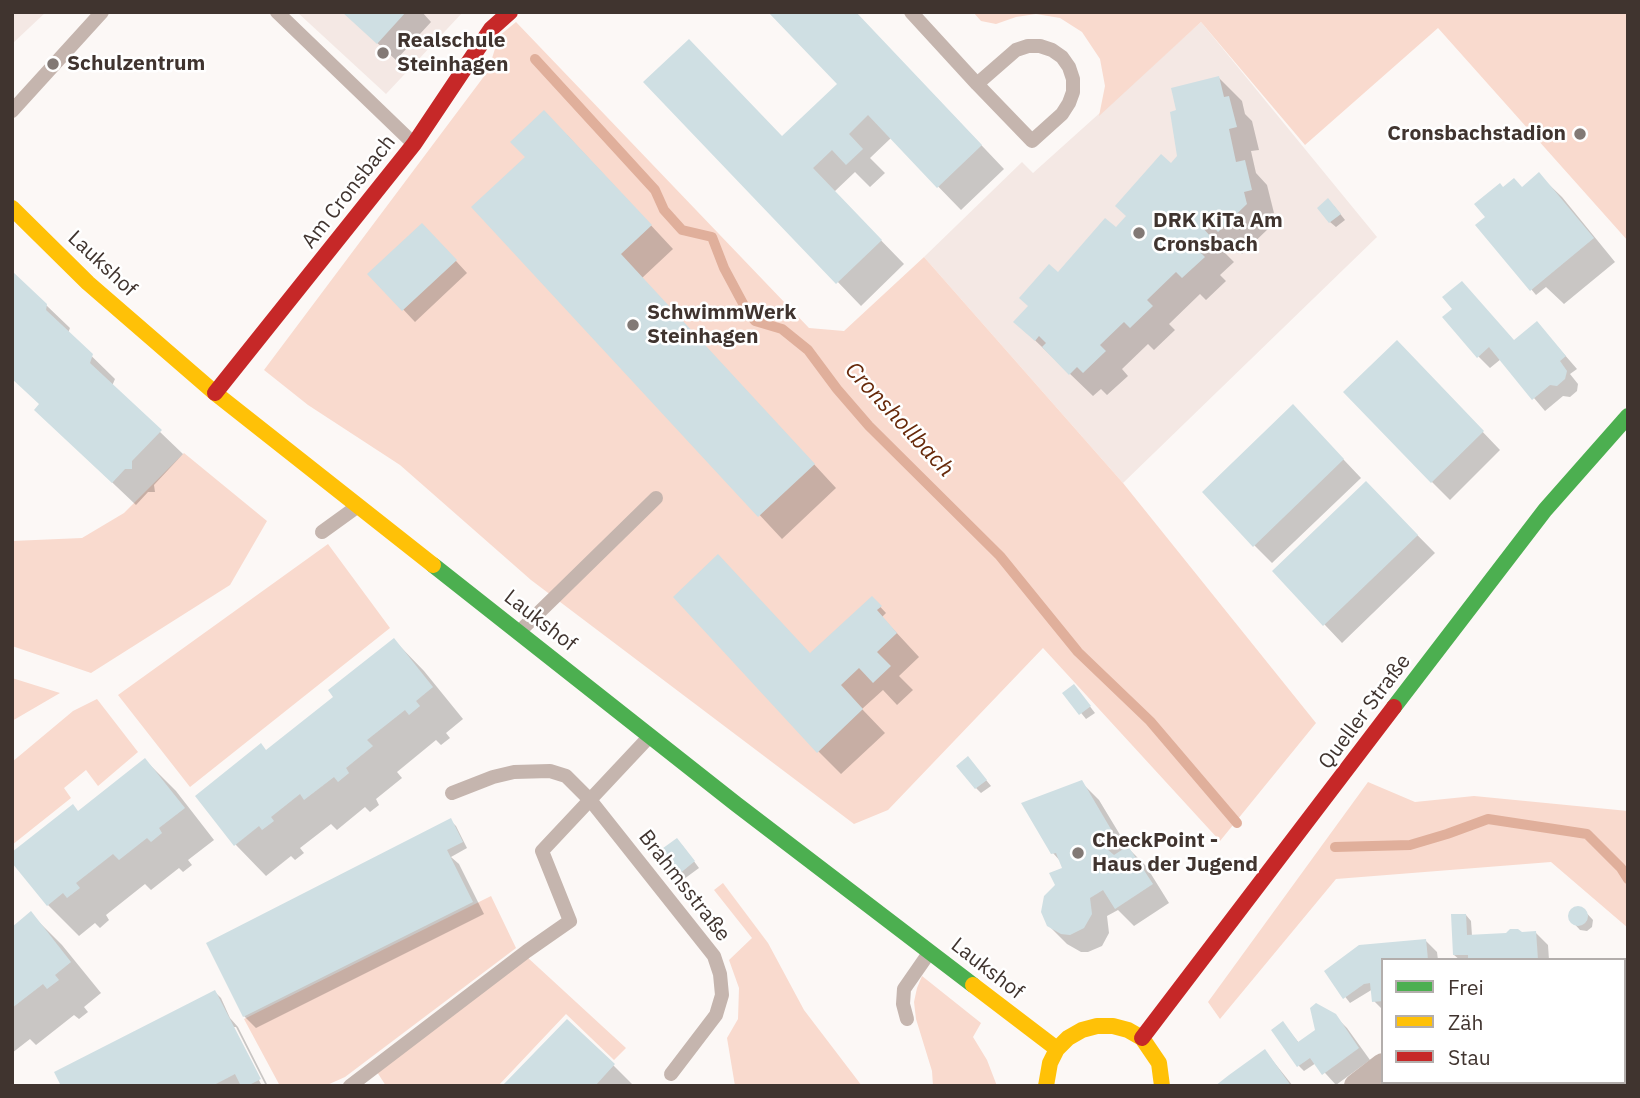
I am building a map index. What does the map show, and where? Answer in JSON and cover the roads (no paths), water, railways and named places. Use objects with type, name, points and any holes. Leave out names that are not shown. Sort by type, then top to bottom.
[{"type":"street","name":"Am Cronsbach","points":[[215,393],[414,144],[491,29],[510,12]]},
{"type":"street","name":"Laukshof","points":[[12,208],[88,283],[215,393],[736,804],[1056,1049]]},
{"type":"street","name":"Queller Straße","points":[[1142,1038],[1545,510],[1628,416]]},
{"type":"street","points":[[1046,1086],[1050,1063],[1056,1049],[1075,1034],[1097,1026],[1113,1026],[1142,1038],[1152,1050],[1159,1063],[1162,1086]]},
{"type":"lane","points":[[12,111],[102,12]]},
{"type":"lane","points":[[277,12],[414,144]]},
{"type":"lane","points":[[911,12],[977,84],[1032,141],[1062,114],[1073,92],[1073,79],[1062,57],[1040,46],[1016,50],[977,84]]},
{"type":"lane","points":[[519,632],[656,498]]},
{"type":"lane","points":[[322,532],[359,505]]},
{"type":"lane","points":[[350,1086],[570,921],[542,851],[650,736]]},
{"type":"lane","name":"Brahmsstraße","points":[[452,793],[493,777],[534,770],[566,776],[591,801],[714,956],[720,974],[722,995],[716,1015],[671,1074]]},
{"type":"lane","points":[[907,1019],[903,1004],[904,989],[930,952]]},
{"type":"waterway","name":"Cronshollbach","points":[[535,59],[655,190],[664,210],[682,230],[712,237],[724,268],[755,321],[782,329],[808,350],[869,426],[1000,556],[1078,652],[1150,721],[1237,823]]},
{"type":"waterway","name":"Cronshollbach","points":[[1335,847],[1410,845],[1488,819],[1587,834],[1621,868],[1628,879]]},
{"type":"place","name":"Realschule Steinhagen","points":[[383,53]]},
{"type":"place","name":"Schulzentrum","points":[[53,64]]},
{"type":"place","name":"Cronsbachstadion","points":[[1580,134]]},
{"type":"place","name":"DRK KiTa Am Cronsbach","points":[[1139,233]]},
{"type":"place","name":"SchwimmWerk Steinhagen","points":[[633,325]]},
{"type":"place","name":"CheckPoint - Haus der Jugend","points":[[1078,853]]}]
